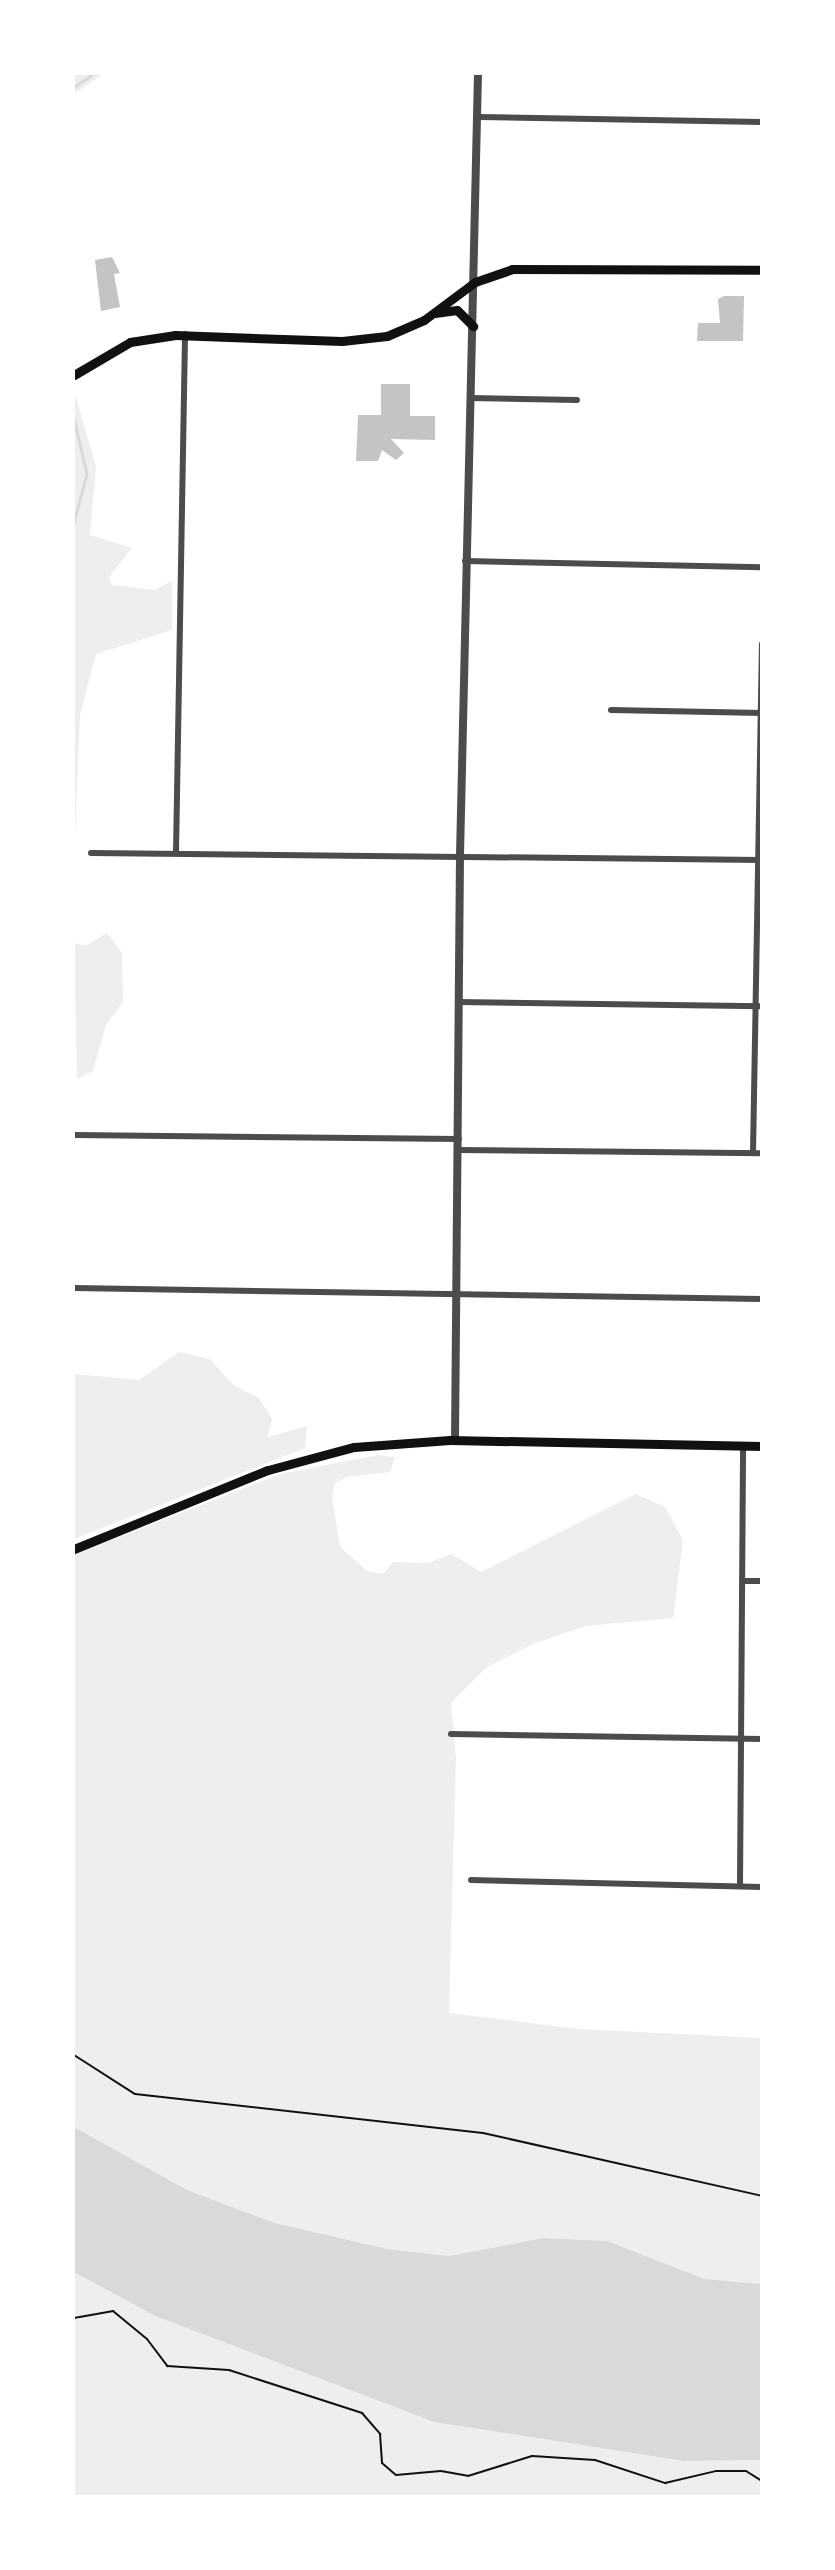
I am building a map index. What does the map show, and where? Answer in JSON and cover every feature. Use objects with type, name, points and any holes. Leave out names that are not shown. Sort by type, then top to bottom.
[{"type":"main road","points":[[74,375],[131,342],[185,334],[366,340],[400,332],[430,315],[475,282],[530,267],[761,270]]},
{"type":"main road","points":[[430,315],[457,310],[473,326]]},
{"type":"main road","points":[[74,1549],[304,1457],[454,1440],[761,1446]]},
{"type":"street","points":[[454,1440],[458,1294],[458,1002],[465,561],[475,282],[478,74]]},
{"type":"street","points":[[478,117],[761,122]]},
{"type":"street","points":[[176,852],[185,334]]},
{"type":"street","points":[[470,398],[577,400]]},
{"type":"street","points":[[465,561],[761,567]]},
{"type":"street","points":[[753,1153],[758,1006],[761,644]]},
{"type":"street","points":[[611,710],[761,713]]},
{"type":"street","points":[[91,853],[760,860]]},
{"type":"street","points":[[458,1002],[758,1006]]},
{"type":"street","points":[[74,1135],[458,1139]]},
{"type":"street","points":[[459,1150],[761,1153]]},
{"type":"street","points":[[74,1288],[761,1299]]},
{"type":"street","points":[[740,1886],[743,1446]]},
{"type":"street","points":[[742,1581],[761,1581]]},
{"type":"street","points":[[451,1734],[761,1739]]},
{"type":"street","points":[[471,1880],[761,1887]]},
{"type":"path","points":[[74,2055],[135,2094],[483,2133],[761,2196]]},
{"type":"path","points":[[74,2318],[113,2311],[148,2339],[167,2366],[229,2370],[362,2413],[380,2434],[382,2463],[396,2475],[441,2471],[468,2476],[532,2456],[595,2460],[665,2483],[716,2470],[746,2471],[761,2481]]},
{"type":"shaded area","points":[[74,74],[103,74],[74,94]]},
{"type":"shaded area","points":[[74,391],[96,466],[90,535],[132,548],[109,577],[112,585],[154,590],[172,581],[172,630],[96,654],[80,715],[74,859]]},
{"type":"shaded area","points":[[107,933],[122,953],[123,1002],[106,1025],[93,1071],[77,1079],[74,943],[85,946]]},
{"type":"shaded area","points":[[179,1352],[210,1359],[233,1385],[259,1398],[272,1419],[268,1437],[307,1426],[305,1448],[74,1539],[74,1374],[139,1380]]},
{"type":"shaded area","points":[[378,1455],[395,1457],[390,1472],[347,1477],[335,1483],[332,1497],[340,1547],[367,1571],[383,1574],[393,1562],[428,1563],[451,1554],[481,1572],[636,1494],[665,1507],[683,1540],[673,1618],[585,1626],[533,1644],[487,1667],[451,1703],[456,1759],[449,2013],[578,2029],[761,2038],[761,2284],[705,2279],[607,2241],[543,2238],[449,2256],[387,2249],[275,2223],[187,2190],[74,2127],[74,1555],[280,1474]]},
{"type":"shaded area","points":[[74,2127],[187,2190],[275,2223],[387,2249],[449,2256],[543,2238],[607,2241],[705,2279],[761,2284],[761,2460],[684,2461],[434,2422],[155,2316],[74,2272]]},
{"type":"shaded area","points":[[74,2272],[155,2316],[434,2422],[684,2461],[761,2460],[761,2496],[74,2496]]},
{"type":"building","points":[[112,257],[120,273],[114,274],[120,307],[101,311],[95,260]]},
{"type":"building","points":[[724,296],[744,296],[743,341],[697,341],[698,323],[720,323],[718,299]]},
{"type":"building","points":[[381,384],[410,384],[410,416],[435,416],[435,440],[391,439],[404,453],[396,460],[382,450],[378,461],[356,461],[358,415],[381,415]]},
{"type":"waterway","points":[[74,87],[93,74]]},
{"type":"waterway","points":[[74,418],[87,474],[74,523]]}]
